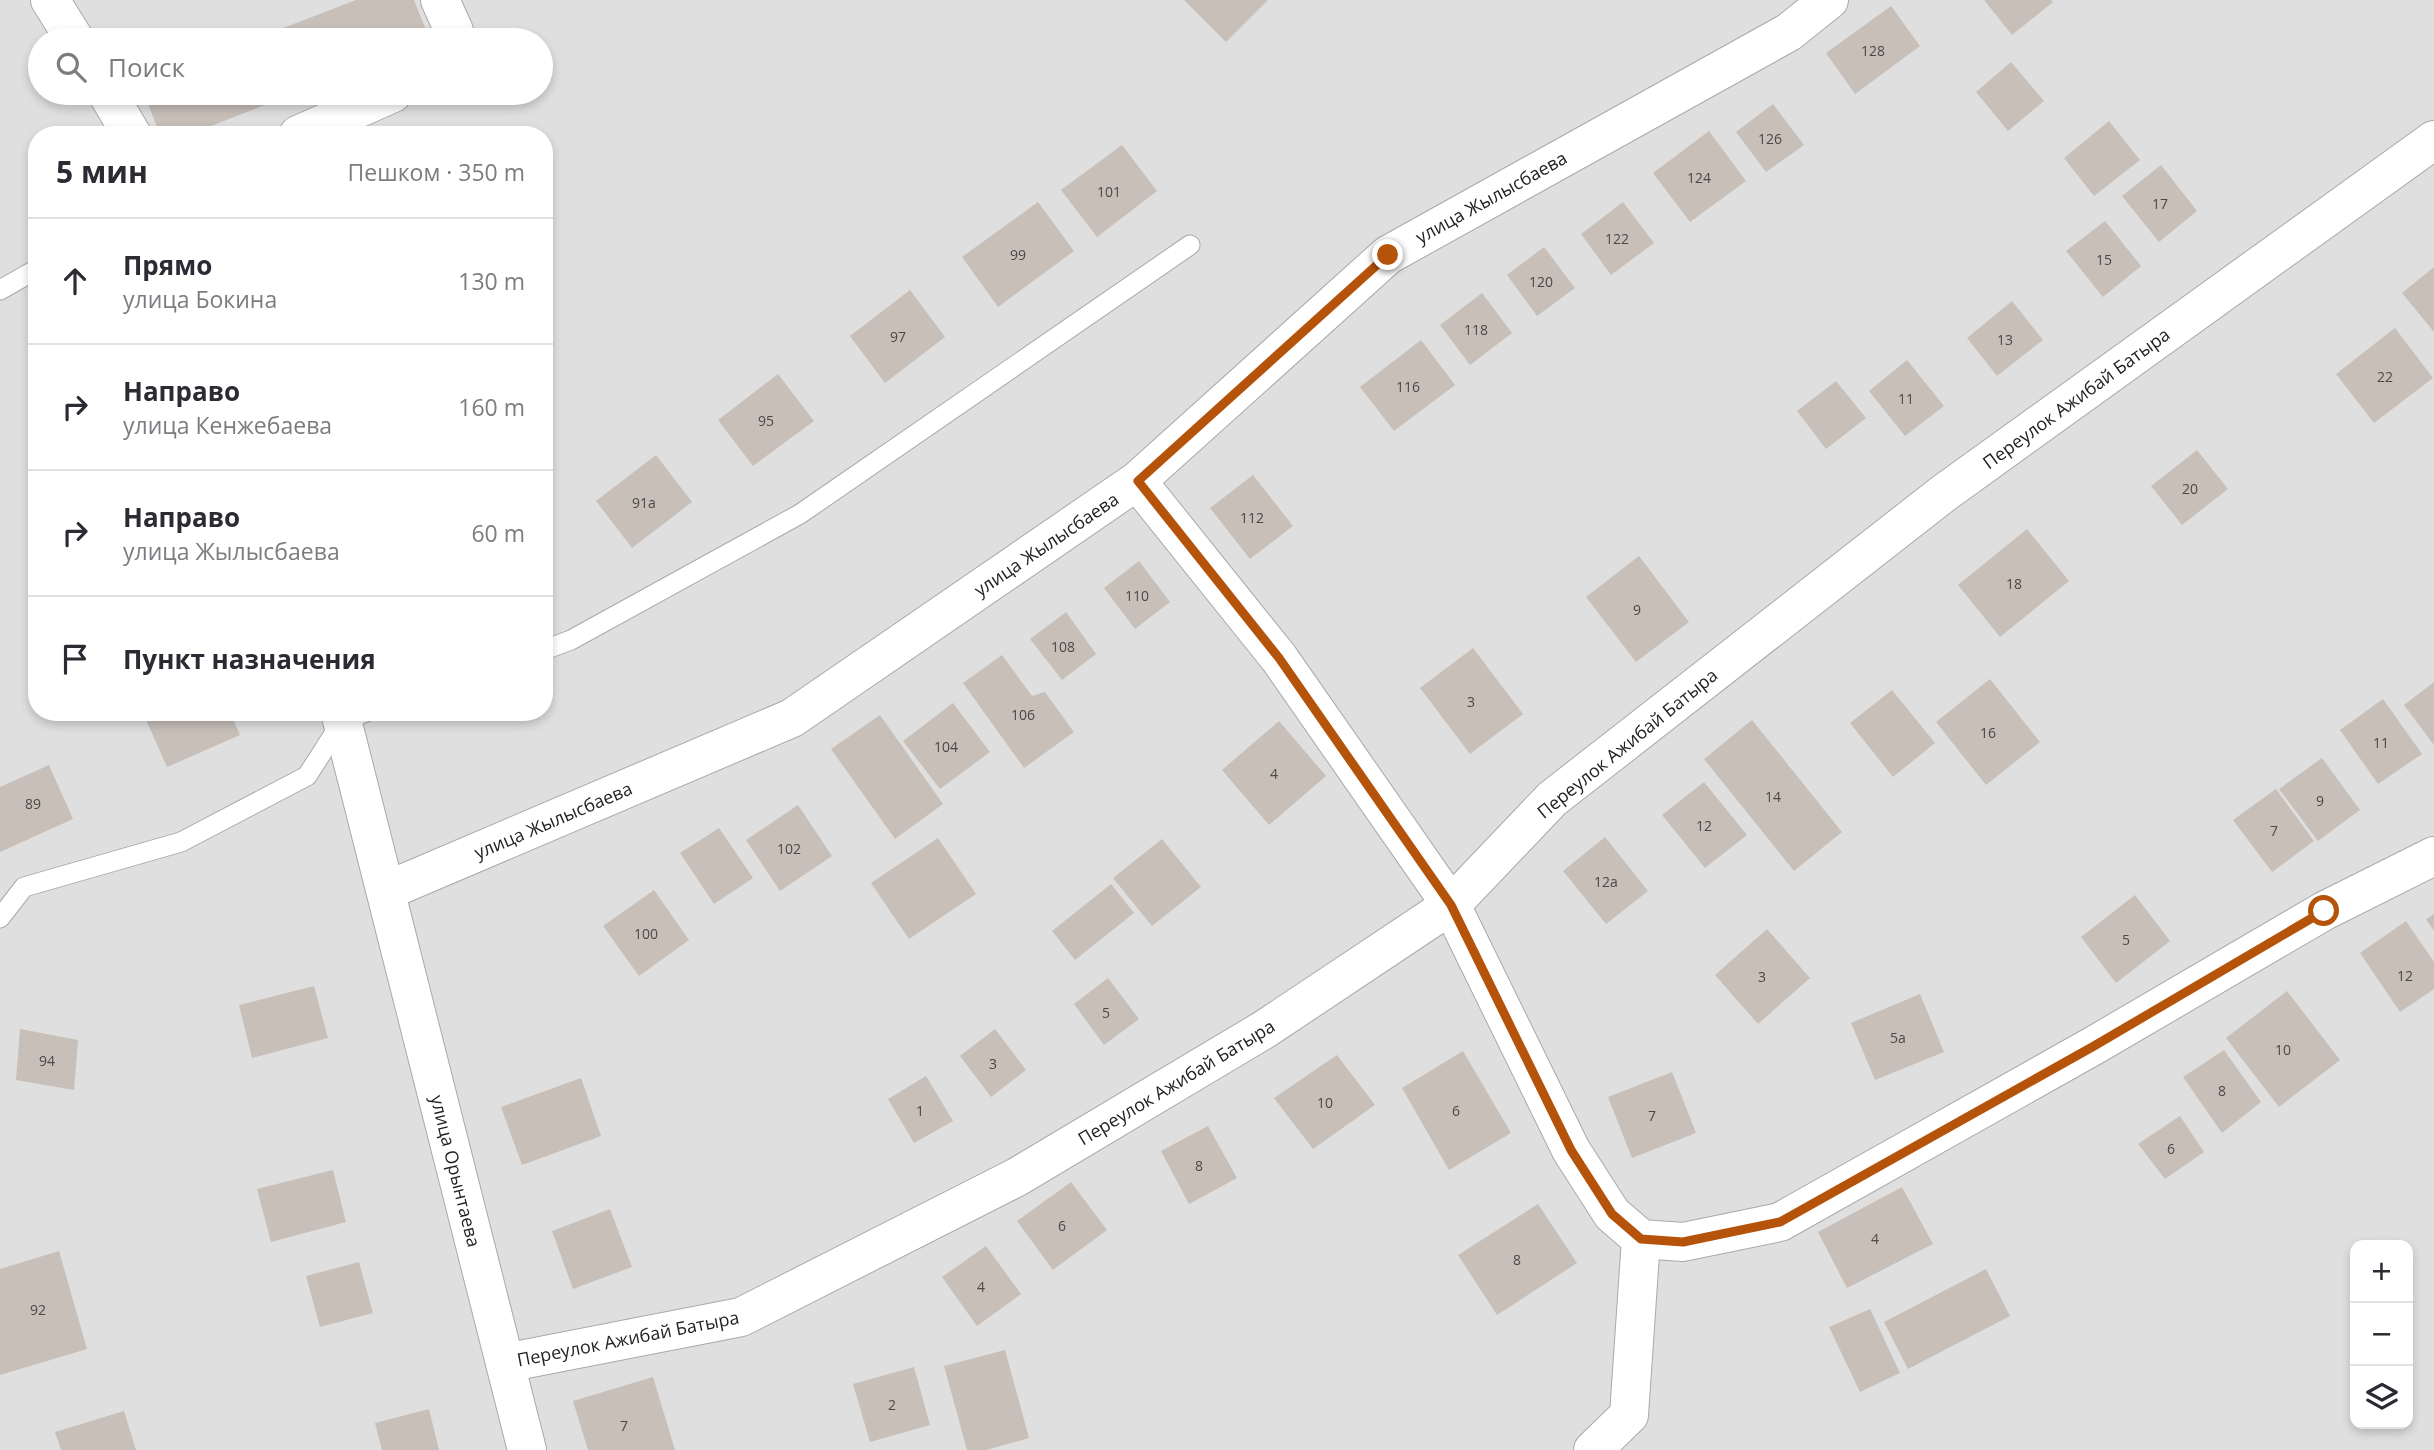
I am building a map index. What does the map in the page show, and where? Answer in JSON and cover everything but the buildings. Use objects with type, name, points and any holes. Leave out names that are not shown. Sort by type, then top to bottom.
[{"type":"street","points":[[50,0],[68,28]]},
{"type":"street","points":[[440,0],[452,28]]},
{"type":"street","name":"улица Жылысбаева","points":[[386,891],[792,718],[1138,481],[1388,255],[1789,32],[1829,0]]},
{"type":"street","points":[[114,105],[127,126]]},
{"type":"street","points":[[318,126],[366,105]]},
{"type":"street","name":"Переулок Ажибай Батыра","points":[[505,1363],[741,1317],[1017,1177],[1265,1030],[1451,905],[1552,799],[1944,493],[2434,140]]},
{"type":"street","points":[[1138,481],[1279,658],[1451,905],[1571,1150],[1612,1214],[1641,1239],[1683,1242],[1780,1222],[2094,1046],[2324,911],[2434,856]]},
{"type":"street","name":"улица Орынтаева","points":[[351,721],[386,891],[527,1450]]},
{"type":"street","points":[[1593,1450],[1629,1415],[1641,1239]]},
{"type":"lane","points":[[553,647],[571,640],[800,514],[1190,245]]},
{"type":"lane","points":[[0,290],[28,274]]},
{"type":"lane","points":[[0,918],[24,887],[181,842],[307,776],[346,721]]},
{"type":"shaded area","points":[[0,0],[2434,0],[2434,1450],[0,1450]]},
{"type":"route","points":[[1388,255],[1138,481],[1279,658],[1451,905],[1571,1150],[1612,1214],[1641,1239],[1683,1242],[1780,1222],[2094,1046],[2324,911]]}]
